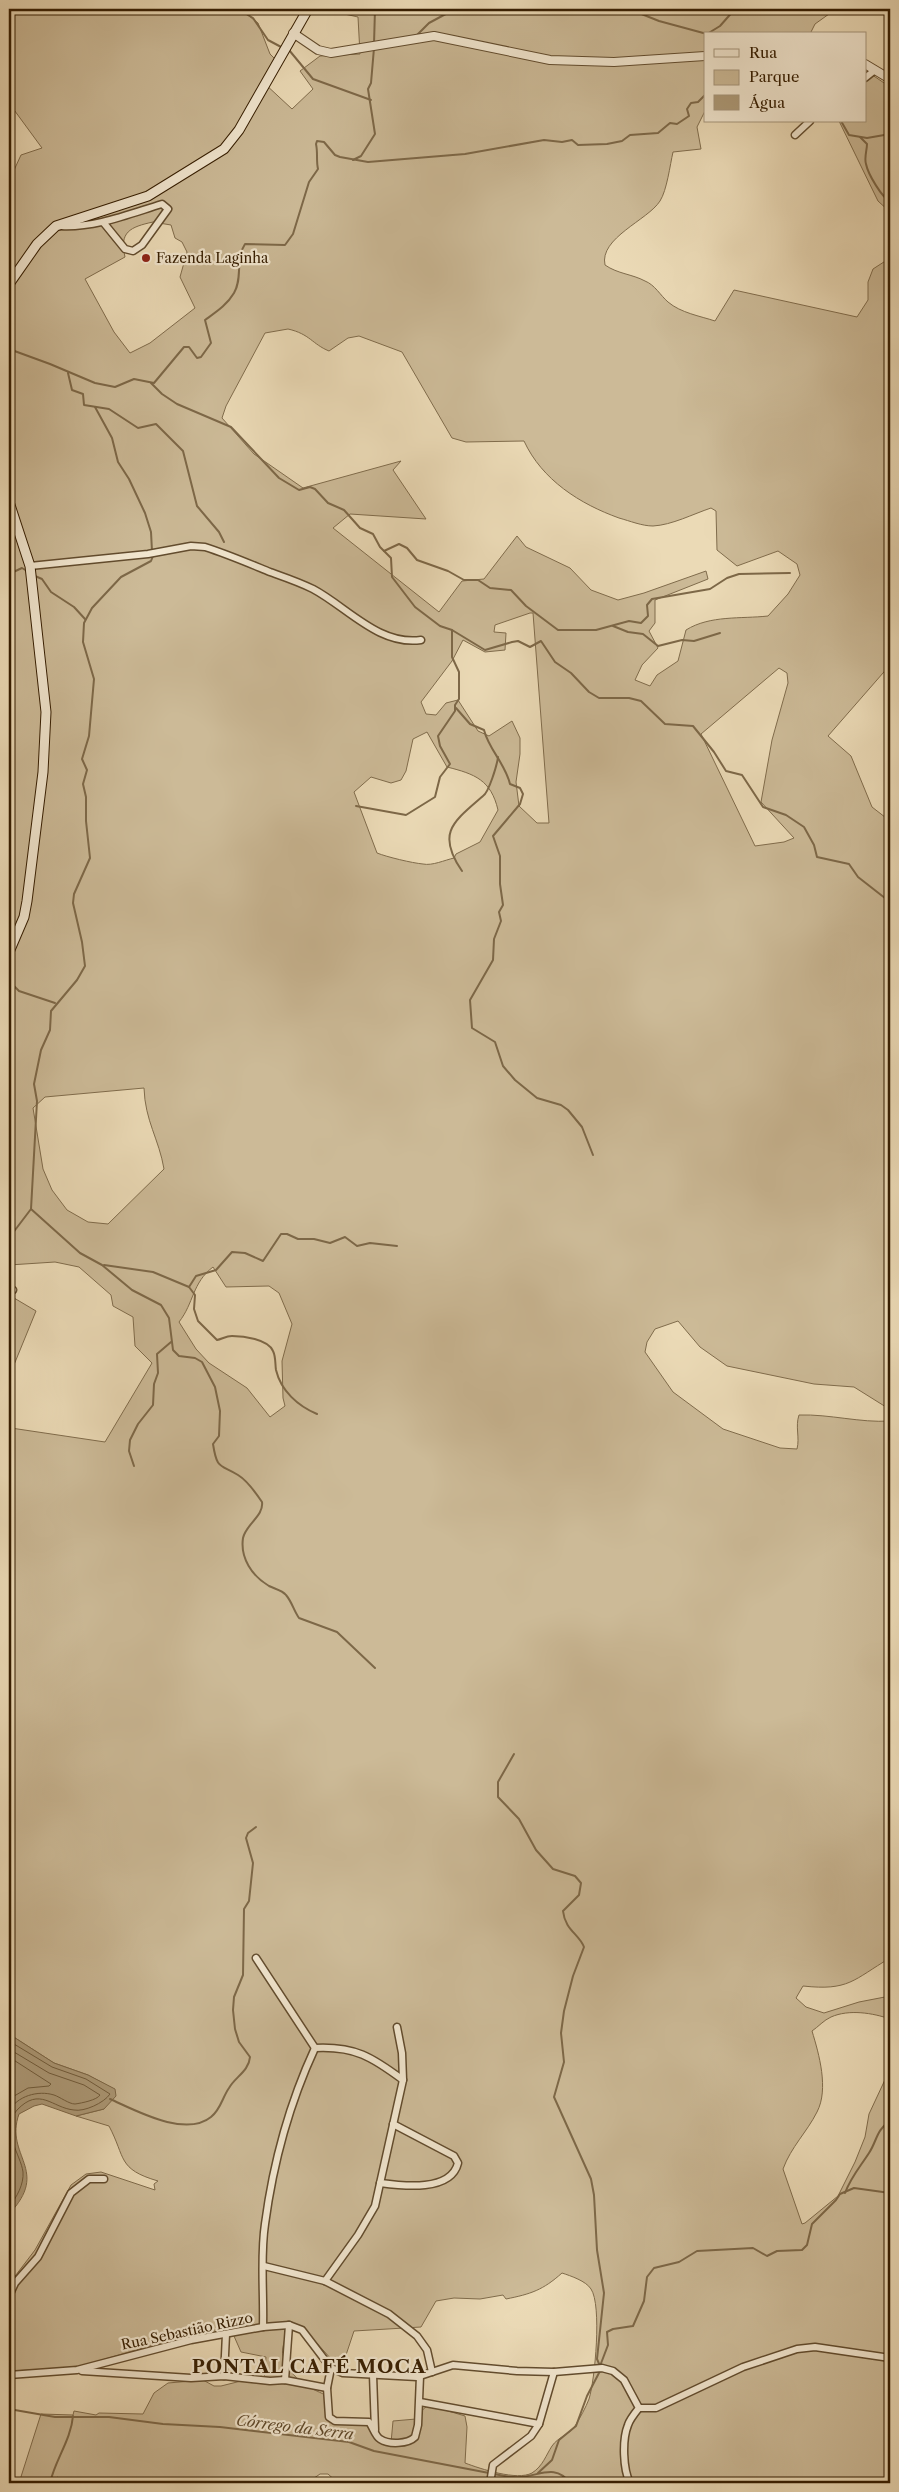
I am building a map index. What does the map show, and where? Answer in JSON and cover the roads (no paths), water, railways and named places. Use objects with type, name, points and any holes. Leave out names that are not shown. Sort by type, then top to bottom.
[{"type":"main road","points":[[9,284],[37,244],[56,226],[148,196],[224,149],[239,130],[308,9]]},
{"type":"main road","points":[[9,502],[30,566],[46,712],[46,744],[27,901],[24,917],[9,952]]},
{"type":"street","points":[[294,34],[318,50],[330,53],[434,36],[550,60],[614,62],[704,56]]},
{"type":"street","points":[[866,65],[888,76]]},
{"type":"street","points":[[866,77],[875,70]]},
{"type":"street","points":[[794,135],[809,122]]},
{"type":"street","points":[[56,226],[78,226],[102,222],[162,204],[168,209],[142,245],[133,251],[125,249],[102,222]]},
{"type":"street","points":[[30,566],[148,554],[191,546],[205,547],[311,588],[335,602],[362,622],[389,637],[408,642],[421,640]]},
{"type":"street","points":[[256,1958],[315,2048]]},
{"type":"street","points":[[325,2281],[375,2206],[403,2080],[402,2053],[397,2026]]},
{"type":"street","points":[[315,2048],[338,2046],[372,2058],[403,2080]]},
{"type":"street","points":[[263,2327],[264,2226],[272,2184],[289,2118],[304,2071],[315,2048]]},
{"type":"street","points":[[380,2184],[411,2187],[446,2180],[456,2172],[458,2163],[454,2156],[393,2124]]},
{"type":"street","points":[[9,2296],[15,2283],[38,2257],[72,2193],[89,2179],[104,2179]]},
{"type":"street","points":[[264,2266],[325,2281],[389,2314],[417,2336],[427,2350],[432,2372]]},
{"type":"street","points":[[285,2380],[289,2325],[302,2330],[332,2368],[343,2373],[420,2376],[442,2367],[453,2365],[517,2371],[554,2372],[596,2367],[613,2371],[624,2380],[638,2408]]},
{"type":"street","name":"Rua Sebastião Rizzo","points":[[9,2375],[77,2370],[191,2340],[263,2327],[289,2325]]},
{"type":"street","points":[[224,2376],[226,2334]]},
{"type":"street","points":[[638,2408],[656,2408],[743,2367],[797,2348],[815,2347],[890,2358]]},
{"type":"street","points":[[332,2368],[327,2388],[329,2417],[335,2421],[366,2421],[379,2439],[387,2442],[413,2439],[417,2433],[420,2376]]},
{"type":"street","points":[[77,2370],[191,2378],[224,2376],[270,2381],[285,2380],[327,2388]]},
{"type":"street","points":[[490,2483],[490,2471],[531,2436],[539,2424],[554,2372]]},
{"type":"street","points":[[373,2374],[375,2431]]},
{"type":"street","points":[[420,2402],[539,2424]]},
{"type":"street","points":[[630,2483],[626,2465],[626,2434],[628,2425],[638,2408]]},
{"type":"water","points":[[9,2034],[54,2063],[88,2075],[115,2089],[116,2096],[104,2109],[76,2116],[42,2104],[19,2114],[16,2129],[17,2141],[27,2174],[26,2186],[21,2199],[9,2214]]},
{"type":"waterway","points":[[238,9],[253,18],[268,40],[283,48]]},
{"type":"waterway","points":[[374,44],[375,9]]},
{"type":"waterway","points":[[416,36],[429,23],[455,9]]},
{"type":"waterway","points":[[528,9],[556,9]]},
{"type":"waterway","points":[[629,9],[659,21],[704,33]]},
{"type":"waterway","points":[[710,32],[720,26],[735,9]]},
{"type":"waterway","points":[[353,160],[361,156],[375,134],[368,89],[371,83],[374,48]]},
{"type":"waterway","points":[[289,50],[313,79],[371,100]]},
{"type":"waterway","points":[[9,349],[95,383],[115,387],[134,379],[154,383],[184,347],[189,347],[197,358],[201,357],[211,343],[205,320],[225,305],[234,293],[238,281],[240,256],[245,244],[285,245],[293,234],[309,182],[318,169],[317,141],[324,142],[335,155],[368,162],[465,154],[544,140],[562,142],[572,140],[578,145],[607,144],[622,141],[630,135],[658,133],[670,123],[677,124],[689,116],[687,109],[691,103],[698,102],[704,96]]},
{"type":"waterway","points":[[842,122],[849,135],[867,138],[890,134]]},
{"type":"waterway","points":[[860,137],[867,144],[865,162],[869,174],[879,191],[890,201]]},
{"type":"waterway","points":[[68,373],[72,390],[83,394],[84,405],[109,409],[138,428],[156,424],[183,451],[197,506],[219,532],[224,542]]},
{"type":"waterway","points":[[151,383],[162,394],[177,404],[231,427],[279,478],[299,490],[310,487],[315,489],[328,503],[344,510],[360,528],[373,534],[380,547],[391,558],[392,577],[415,607],[440,626],[452,630],[485,650],[518,641],[530,647],[541,641],[555,662],[571,673],[589,692],[599,698],[629,698],[641,701],[665,724],[693,726],[714,752],[726,771],[742,775],[763,807],[786,815],[804,827],[814,845],[817,857],[849,864],[858,877],[890,902]]},
{"type":"waterway","points":[[95,407],[112,438],[118,462],[129,479],[145,513],[151,532],[152,551]]},
{"type":"waterway","points":[[384,551],[399,544],[407,548],[417,560],[448,571],[464,580],[478,580],[490,588],[511,590],[526,606],[558,630],[596,630],[629,621],[641,623],[648,616],[647,605],[652,599],[710,589],[727,578],[739,574],[790,573]]},
{"type":"waterway","points":[[9,1238],[31,1209],[37,1101],[34,1084],[41,1050],[50,1030],[51,1011],[77,980],[85,966],[82,942],[73,903],[74,894],[90,858],[86,821],[86,797],[83,784],[87,770],[82,759],[89,736],[94,679],[83,642],[84,623],[92,608],[121,577],[151,561],[153,556]]},
{"type":"waterway","points":[[9,574],[22,568],[27,571]]},
{"type":"waterway","points":[[35,576],[42,579],[51,592],[74,607],[85,619]]},
{"type":"waterway","points":[[613,626],[628,632],[643,634],[658,646],[682,640],[694,641],[720,633]]},
{"type":"waterway","points":[[356,806],[406,815],[435,797],[440,777],[450,764],[440,746],[438,736],[455,711],[455,705],[459,699],[459,672],[452,657],[452,630]]},
{"type":"waterway","points":[[456,708],[470,724],[484,730],[489,744],[508,776],[510,784],[520,788],[523,794],[520,804],[493,836],[500,856],[500,884],[503,905],[499,912],[501,921],[494,939],[493,960],[470,1000],[472,1028],[495,1042],[503,1066],[515,1080],[537,1098],[561,1105],[568,1110],[582,1127],[593,1155]]},
{"type":"waterway","points":[[462,871],[454,858],[449,837],[456,821],[485,794],[498,757]]},
{"type":"waterway","points":[[9,981],[19,991],[55,1003]]},
{"type":"waterway","points":[[31,1209],[80,1253],[102,1265],[132,1290],[161,1305],[169,1318],[173,1350],[179,1356],[195,1358],[202,1362],[215,1387],[220,1411],[219,1436],[213,1444],[218,1462],[245,1480],[262,1502],[258,1516],[248,1528],[243,1538],[243,1553],[248,1566],[263,1582],[284,1593],[299,1618],[337,1632],[375,1668]]},
{"type":"waterway","points":[[189,1287],[196,1276],[216,1270],[232,1252],[245,1253],[263,1261],[281,1234],[287,1234],[298,1239],[314,1239],[330,1243],[345,1237],[357,1246],[370,1243],[397,1246]]},
{"type":"waterway","points":[[104,1265],[153,1272],[189,1287],[195,1295],[194,1309],[198,1321],[217,1340],[228,1336],[237,1336],[255,1339],[266,1344],[273,1351],[278,1378],[286,1391],[303,1407],[317,1414]]},
{"type":"waterway","points":[[134,1466],[129,1451],[130,1440],[138,1424],[153,1405],[154,1384],[158,1373],[157,1354],[171,1342]]},
{"type":"waterway","points":[[514,1754],[498,1782],[498,1797],[519,1819],[536,1850],[553,1869],[575,1876],[581,1883],[579,1895],[563,1911],[566,1923],[584,1947],[573,1976],[564,2011],[561,2033],[564,2062],[554,2097],[591,2179],[594,2195],[597,2250],[604,2293],[597,2359],[600,2366]]},
{"type":"waterway","points":[[110,2099],[160,2120],[188,2125],[200,2123],[214,2114],[232,2084],[247,2066],[250,2057],[239,2042],[235,2029],[233,2010],[234,1997],[243,1975],[244,1909],[249,1901],[253,1863],[246,1838],[248,1833],[256,1827]]},
{"type":"waterway","points":[[845,2193],[853,2177],[872,2149],[879,2132],[890,2121]]},
{"type":"waterway","points":[[600,2366],[608,2345],[607,2332],[613,2329],[633,2326],[644,2301],[647,2277],[654,2268],[679,2262],[697,2251],[753,2248],[767,2256],[777,2251],[802,2250],[807,2245],[812,2224],[840,2194],[854,2188],[890,2193]]},
{"type":"waterway","points":[[538,2473],[552,2460],[559,2440],[576,2426],[587,2396],[600,2371]]},
{"type":"waterway","name":"Córrego da Serra","points":[[9,2409],[55,2417],[109,2417],[163,2424],[220,2427],[349,2442],[374,2451],[489,2473]]},
{"type":"waterway","points":[[50,2483],[72,2425],[73,2416]]},
{"type":"waterway","name":"Córrego da Serra","points":[[493,2474],[517,2477],[554,2472],[565,2477],[570,2483]]},
{"type":"place","name":"Fazenda Laginha","points":[[146,258]]},
{"type":"district","name":"PONTAL CAFÉ MOCA","points":[[309,2366]]}]
